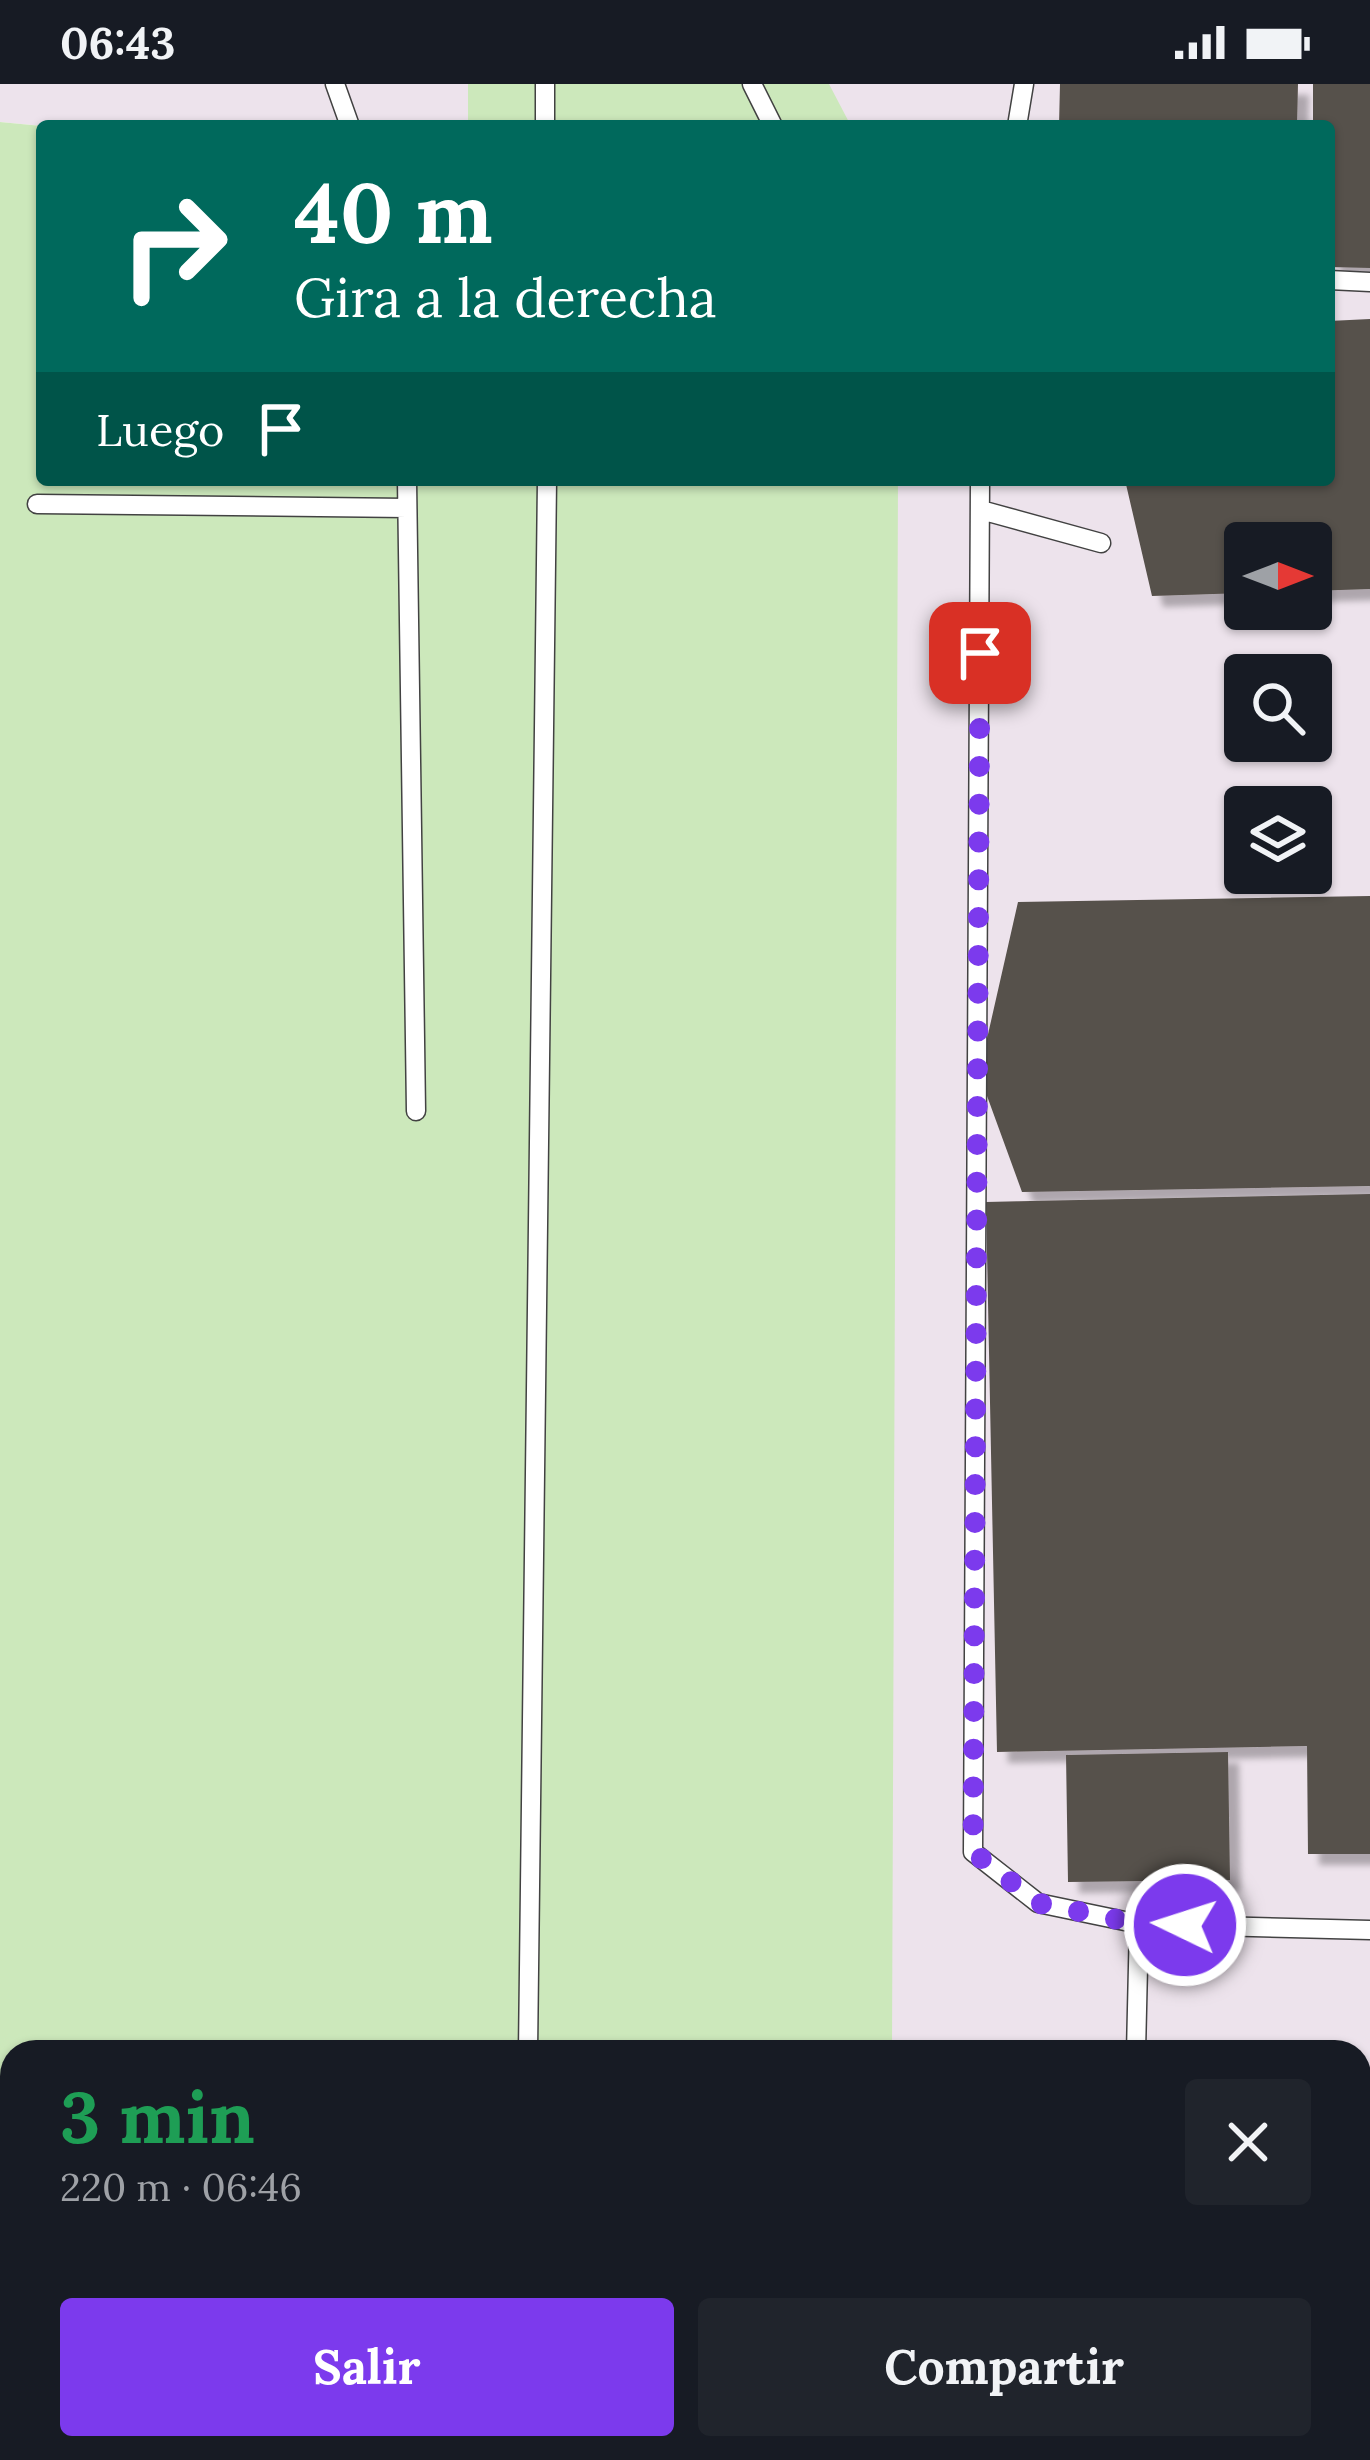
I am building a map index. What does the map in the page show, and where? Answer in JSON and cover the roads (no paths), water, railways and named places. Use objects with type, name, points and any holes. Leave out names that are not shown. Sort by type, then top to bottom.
[{"type":"lane","points":[[335,84],[348,120]]},
{"type":"lane","points":[[545,84],[545,120]]},
{"type":"lane","points":[[752,84],[770,120]]},
{"type":"lane","points":[[1018,120],[1024,84]]},
{"type":"lane","points":[[1335,280],[1370,282]]},
{"type":"lane","points":[[407,486],[416,1111]]},
{"type":"lane","points":[[528,2040],[547,486]]},
{"type":"lane","points":[[980,486],[973,1852],[1038,1903],[1139,1924],[1370,1930]]},
{"type":"lane","points":[[37,504],[407,508]]},
{"type":"lane","points":[[981,510],[1101,543]]},
{"type":"lane","points":[[1136,2040],[1139,1924]]}]
